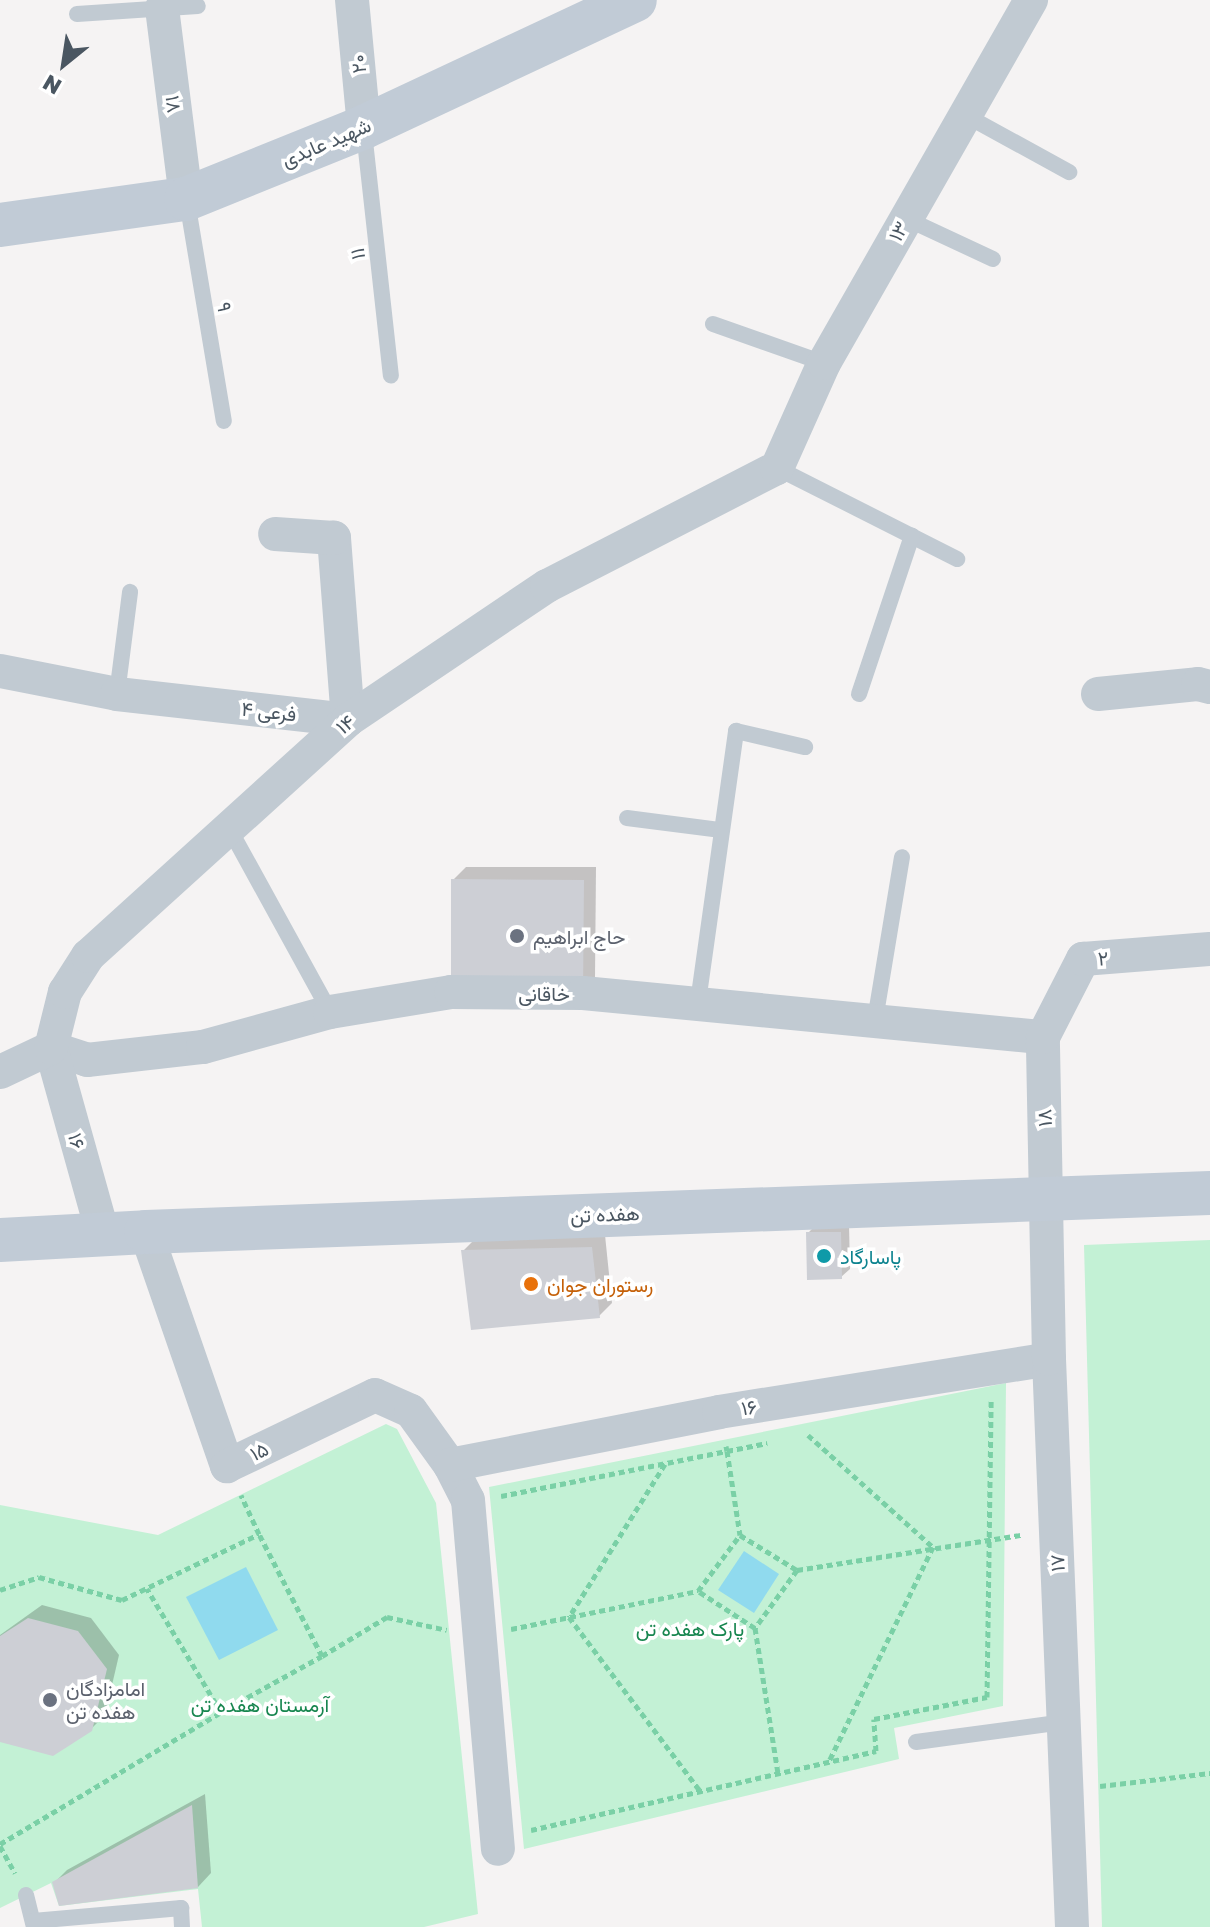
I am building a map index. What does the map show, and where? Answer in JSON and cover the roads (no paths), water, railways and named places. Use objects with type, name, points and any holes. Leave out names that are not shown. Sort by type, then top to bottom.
[{"type":"main road","name":"شهید عابدی","points":[[0,225],[186,199],[364,127],[635,0]]},
{"type":"main road","name":"هفده تن","points":[[0,1240],[1210,1193]]},
{"type":"street","name":"۲۰","points":[[352,0],[364,127]]},
{"type":"street","name":"۱۳","points":[[777,468],[824,363],[1031,0]]},
{"type":"street","name":"۱۸","points":[[162,8],[186,199]]},
{"type":"street","name":"۱۴","points":[[51,1048],[65,992],[88,956],[348,720],[547,586],[777,468]]},
{"type":"street","points":[[275,534],[334,538],[348,720]]},
{"type":"street","name":"فرعی ۴","points":[[0,671],[117,694],[348,720]]},
{"type":"street","points":[[1098,694],[1198,684],[1210,687]]},
{"type":"street","name":"۲","points":[[1043,1037],[1083,959],[1210,949]]},
{"type":"street","name":"خاقانی","points":[[51,1048],[87,1060],[203,1047],[330,1012],[451,992],[583,993],[1043,1037]]},
{"type":"street","name":"۱۸","points":[[1043,1037],[1048,1199]]},
{"type":"street","points":[[0,1072],[51,1048]]},
{"type":"street","name":"۱۶","points":[[51,1048],[103,1234]]},
{"type":"street","name":"۱۷","points":[[1048,1199],[1049,1359],[1072,1927]]},
{"type":"street","name":"۱۵","points":[[146,1232],[227,1466],[375,1395],[411,1411],[450,1465],[468,1500],[498,1849]]},
{"type":"street","name":"۱۶","points":[[450,1465],[719,1412],[1049,1359]]},
{"type":"lane","points":[[77,14],[198,6]]},
{"type":"lane","points":[[965,115],[1069,172]]},
{"type":"lane","name":"۱۱","points":[[364,127],[391,376]]},
{"type":"lane","name":"۹","points":[[186,199],[224,421]]},
{"type":"lane","points":[[905,218],[993,259]]},
{"type":"lane","points":[[713,324],[824,363]]},
{"type":"lane","points":[[777,468],[957,559]]},
{"type":"lane","points":[[859,694],[912,536]]},
{"type":"lane","points":[[117,694],[130,592]]},
{"type":"lane","points":[[698,1002],[736,731],[805,747]]},
{"type":"lane","points":[[627,818],[721,830]]},
{"type":"lane","points":[[229,828],[330,1012]]},
{"type":"lane","points":[[875,1020],[902,857]]},
{"type":"lane","points":[[916,1742],[1063,1722]]},
{"type":"lane","points":[[26,1895],[33,1924],[181,1908],[182,1927]]},
{"type":"water","points":[[744,1551],[779,1574],[754,1613],[718,1590]]},
{"type":"water","points":[[246,1567],[278,1630],[219,1660],[186,1597]]},
{"type":"place","name":"حاج ابراهیم","points":[[517,936]]},
{"type":"place","name":"پاسارگاد","points":[[824,1256]]},
{"type":"place","name":"رستوران جوان","points":[[531,1284]]},
{"type":"place","name":"امامزادگان هفده تن","points":[[50,1700]]},
{"type":"park label","name":"پارک هفده تن","points":[[690,1628]]},
{"type":"park label","name":"آرمستان هفده تن","points":[[260,1704]]}]
